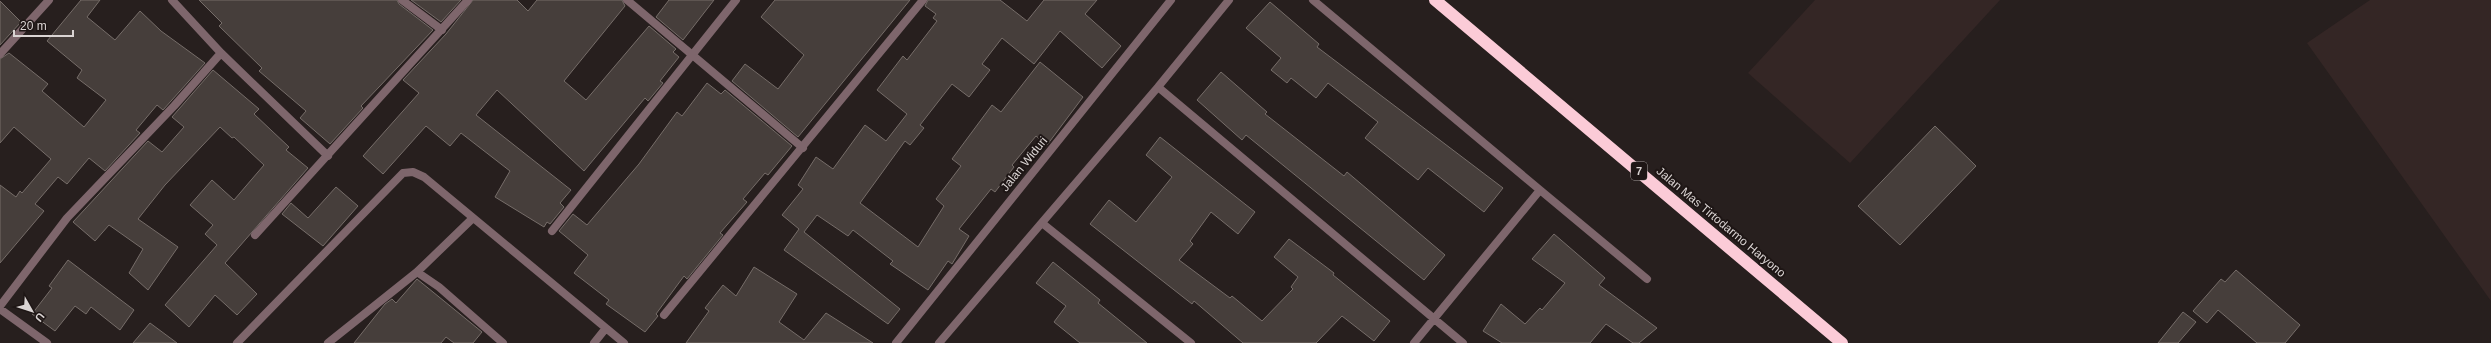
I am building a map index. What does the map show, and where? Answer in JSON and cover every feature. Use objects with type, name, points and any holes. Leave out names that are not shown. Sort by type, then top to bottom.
[{"type":"highway","name":"Jalan Mas Tirtodarmo Haryono","points":[[1434,0],[1842,343]]},
{"type":"street","points":[[0,54],[49,0]]},
{"type":"street","points":[[172,0],[221,53],[328,156]]},
{"type":"street","points":[[402,0],[442,30]]},
{"type":"street","points":[[255,235],[468,0]]},
{"type":"street","points":[[627,0],[803,148]]},
{"type":"street","points":[[552,232],[736,0]]},
{"type":"street","points":[[664,315],[924,0]]},
{"type":"street","name":"Jalan Widuri","points":[[896,343],[1171,0]]},
{"type":"street","points":[[939,343],[1158,87],[1229,0]]},
{"type":"street","points":[[1313,0],[1647,279]]},
{"type":"street","points":[[47,343],[0,307],[67,218],[174,106],[221,53]]},
{"type":"street","points":[[1158,87],[1433,320],[1463,343]]},
{"type":"street","points":[[237,343],[403,173],[413,172],[424,177],[624,343]]},
{"type":"street","points":[[1414,343],[1540,190]]},
{"type":"street","points":[[328,343],[417,272],[473,218]]},
{"type":"street","points":[[1042,223],[1191,343]]},
{"type":"street","points":[[417,272],[439,287],[503,343]]},
{"type":"street","points":[[594,343],[606,328]]},
{"type":"shaded area","points":[[1815,0],[2000,0],[1850,163],[1748,73]]},
{"type":"shaded area","points":[[2370,0],[2491,0],[2491,301],[2307,43]]},
{"type":"building","points":[[81,0],[100,0],[87,17],[115,40],[140,11],[161,31],[205,63],[163,110],[157,105],[136,130],[140,133],[105,171],[89,158],[67,184],[58,177],[35,204],[44,211],[0,263],[0,185],[16,197],[20,191],[22,193],[51,159],[14,127],[0,143],[0,59],[9,53],[48,84],[42,91],[84,127],[106,100],[77,78],[82,70],[47,41]]},
{"type":"building","points":[[199,0],[397,0],[399,4],[433,30],[361,106],[363,108],[330,144],[300,118],[306,111],[259,71],[262,68],[219,26],[222,23]]},
{"type":"building","points":[[411,0],[461,0],[441,22]]},
{"type":"building","points":[[473,0],[517,0],[528,11],[537,0],[622,0],[625,6],[564,81],[586,100],[649,26],[676,49],[673,52],[679,57],[660,81],[663,83],[648,101],[645,98],[584,171],[497,90],[476,115],[571,190],[560,203],[564,207],[550,224],[547,222],[544,227],[495,197],[510,171],[461,133],[450,146],[426,126],[383,174],[363,156],[419,93],[403,80],[446,34]]},
{"type":"building","points":[[669,0],[714,0],[683,40],[656,17]]},
{"type":"building","points":[[775,0],[910,0],[798,137],[732,81],[745,64],[778,89],[804,55],[761,17]]},
{"type":"building","points":[[928,0],[1000,0],[1027,21],[1044,0],[1097,0],[1085,14],[1121,46],[1102,68],[1060,31],[1034,64],[1002,38],[982,64],[990,70],[969,97],[952,84],[920,125],[924,128],[910,145],[905,141],[860,203],[918,247],[944,206],[936,199],[961,166],[952,159],[992,105],[1001,112],[1040,62],[1083,97],[1047,145],[1036,136],[1012,165],[1014,167],[995,192],[991,189],[959,229],[969,236],[952,264],[948,261],[928,290],[890,264],[893,261],[853,230],[848,236],[817,215],[804,232],[900,309],[888,324],[784,250],[799,229],[782,215],[803,189],[798,185],[816,157],[833,169],[865,125],[886,141],[907,114],[877,90],[903,56],[907,60],[937,21],[933,18],[936,14],[925,6]]},
{"type":"building","points":[[0,1],[21,22],[0,45]]},
{"type":"building","points":[[1270,2],[1319,44],[1317,47],[1503,188],[1484,212],[1428,168],[1418,180],[1365,138],[1378,122],[1328,83],[1316,98],[1291,78],[1287,83],[1271,70],[1281,58],[1246,28]]},
{"type":"building","points":[[213,70],[259,109],[254,114],[289,147],[286,150],[308,168],[225,263],[257,294],[237,315],[215,295],[189,327],[165,305],[217,245],[205,234],[213,225],[190,205],[212,180],[234,200],[264,165],[234,137],[232,138],[220,127],[165,185],[138,219],[178,247],[148,290],[129,273],[143,249],[109,225],[95,241],[73,222],[148,141],[162,152],[184,127],[172,117]]},
{"type":"building","points":[[1221,72],[1267,112],[1265,114],[1344,176],[1347,172],[1445,255],[1424,280],[1246,135],[1242,140],[1197,100]]},
{"type":"building","points":[[707,83],[721,94],[725,90],[792,146],[768,175],[765,173],[743,199],[747,202],[720,233],[723,235],[687,279],[684,276],[656,314],[658,316],[645,332],[606,304],[609,300],[574,273],[588,255],[559,231],[573,214],[587,225],[639,164],[677,112],[682,116]]},
{"type":"building","points":[[1935,126],[1976,166],[1900,245],[1858,206]]},
{"type":"building","points":[[1160,137],[1255,212],[1238,234],[1211,212],[1190,241],[1193,244],[1179,260],[1230,298],[1232,296],[1262,321],[1293,289],[1291,287],[1298,277],[1274,257],[1289,239],[1334,273],[1333,275],[1390,321],[1374,341],[1342,316],[1316,343],[1243,343],[1194,301],[1192,304],[1090,224],[1109,200],[1136,222],[1172,177],[1146,155]]},
{"type":"building","points":[[336,187],[358,206],[323,246],[282,214],[291,203],[308,218]]},
{"type":"building","points":[[1554,234],[1605,278],[1599,285],[1657,328],[1639,343],[1633,343],[1606,324],[1590,343],[1502,343],[1483,331],[1501,304],[1525,324],[1540,308],[1542,310],[1565,283],[1532,259]]},
{"type":"building","points":[[68,260],[134,310],[120,330],[91,307],[86,314],[75,306],[55,331],[32,314],[52,288],[49,286]]},
{"type":"building","points":[[1053,262],[1100,300],[1098,303],[1147,343],[1080,343],[1054,322],[1066,306],[1036,283]]},
{"type":"building","points":[[754,267],[797,294],[779,322],[804,340],[826,313],[873,343],[686,343],[709,311],[705,308],[723,285],[736,296]]},
{"type":"building","points":[[2236,270],[2300,325],[2285,343],[2257,343],[2218,310],[2207,323],[2193,311],[2221,279],[2225,282]]},
{"type":"building","points":[[417,279],[482,332],[473,343],[454,343],[446,337],[441,343],[354,343],[385,304],[392,299],[396,303]]},
{"type":"building","points":[[2183,312],[2196,322],[2178,343],[2158,343]]},
{"type":"building","points":[[150,323],[177,343],[133,343]]}]
